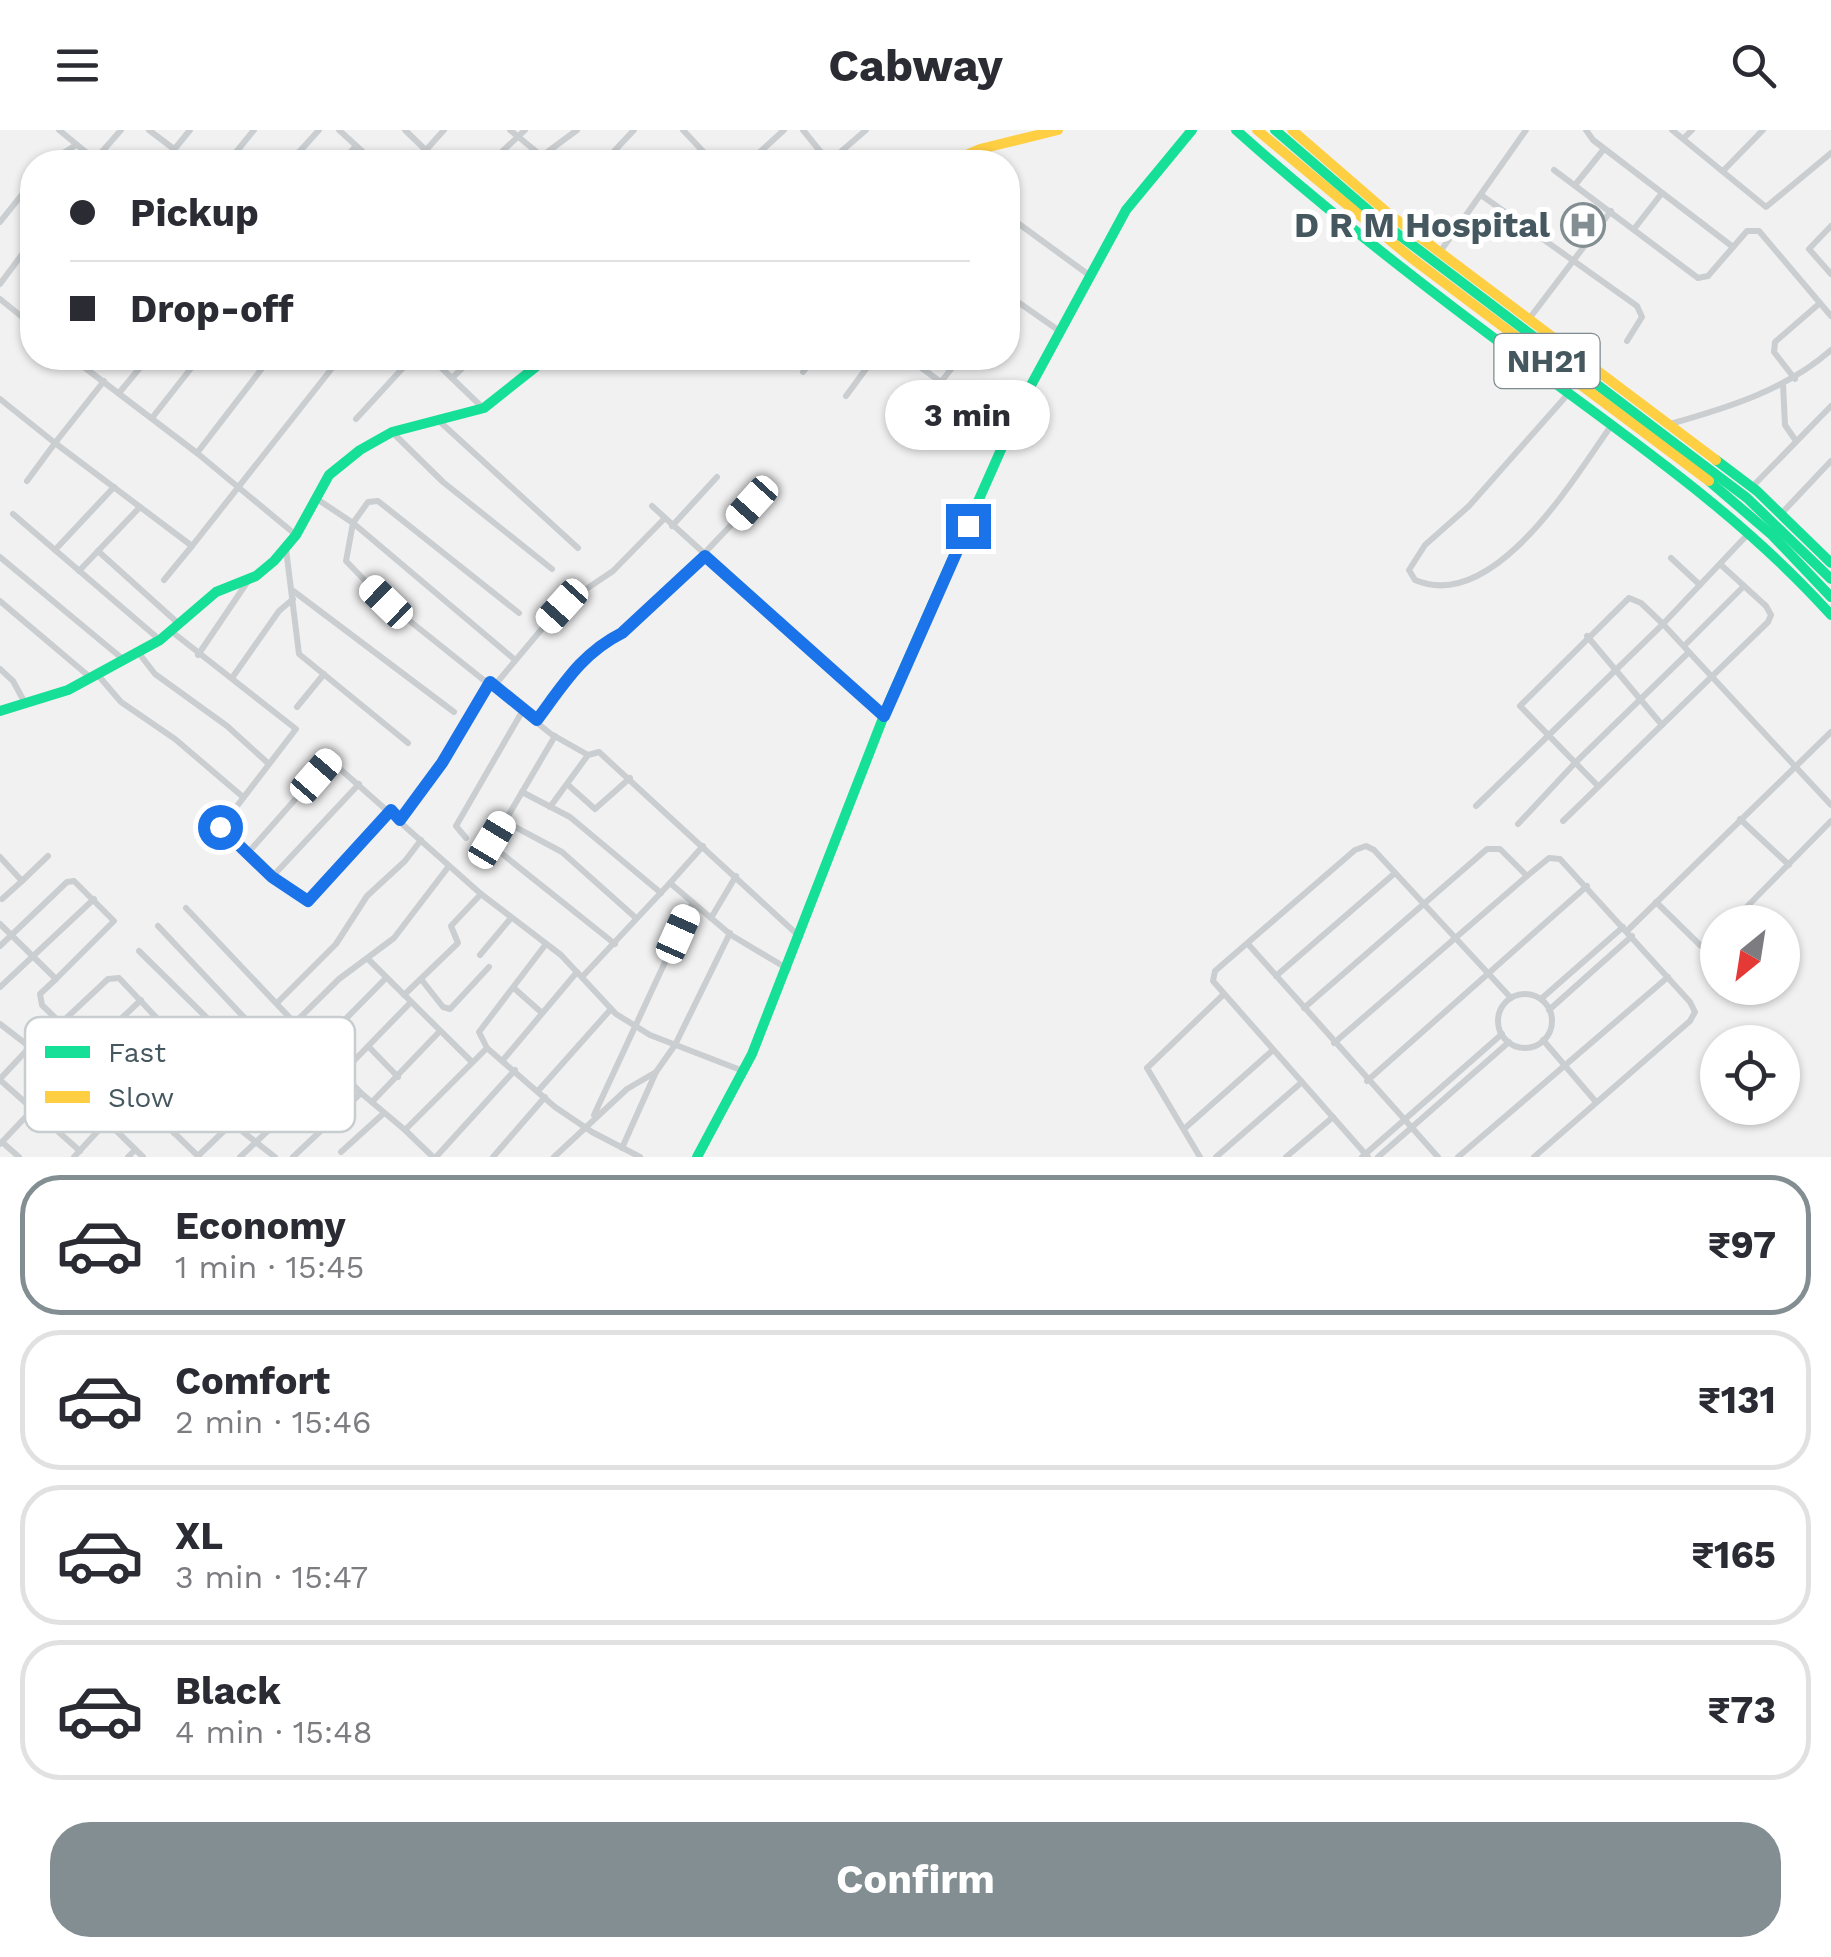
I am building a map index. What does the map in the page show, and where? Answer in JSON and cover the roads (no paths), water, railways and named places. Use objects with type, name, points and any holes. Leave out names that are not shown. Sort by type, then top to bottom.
[{"type":"main road","points":[[977,150],[1013,134],[1058,130]]},
{"type":"main road","points":[[697,1157],[743,1071],[788,969],[884,716],[1058,330],[1137,194],[1192,130]]},
{"type":"main road","points":[[1236,130],[1351,231],[1750,532],[1831,614]]},
{"type":"main road","name":"NH21","points":[[1257,130],[1366,225],[1696,472],[1798,560],[1831,597]]},
{"type":"main road","name":"NH21","points":[[1275,130],[1717,474],[1782,528],[1831,579]]},
{"type":"main road","points":[[1292,130],[1382,215],[1440,252],[1752,487],[1831,563]]},
{"type":"main road","points":[[0,710],[68,690],[160,640],[216,592],[249,579],[286,548],[329,476],[360,450],[392,432],[484,408],[532,370]]},
{"type":"street","points":[[59,130],[82,150]]},
{"type":"street","points":[[105,150],[121,130]]},
{"type":"street","points":[[149,130],[174,148],[190,130]]},
{"type":"street","points":[[238,150],[254,130]]},
{"type":"street","points":[[301,150],[319,130]]},
{"type":"street","points":[[339,130],[360,150]]},
{"type":"street","points":[[405,130],[426,150],[444,130]]},
{"type":"street","points":[[510,130],[522,133]]},
{"type":"street","points":[[556,150],[577,130]]},
{"type":"street","points":[[615,150],[634,130]]},
{"type":"street","points":[[684,130],[702,150]]},
{"type":"street","points":[[762,150],[784,130]]},
{"type":"street","points":[[804,130],[820,150]]},
{"type":"street","points":[[843,150],[866,130]]},
{"type":"street","points":[[1440,252],[1526,130]]},
{"type":"street","points":[[1586,130],[1604,149],[1732,247]]},
{"type":"street","points":[[1672,130],[1766,207],[1831,154]]},
{"type":"street","points":[[1684,138],[1692,130]]},
{"type":"street","points":[[1724,170],[1763,130]]},
{"type":"street","points":[[68,150],[76,145]]},
{"type":"street","points":[[352,150],[356,146]]},
{"type":"street","points":[[1575,186],[1604,149]]},
{"type":"street","points":[[1822,162],[1831,172]]},
{"type":"street","points":[[1554,170],[1698,278],[1708,276],[1747,231],[1759,231],[1831,316]]},
{"type":"street","points":[[1634,229],[1662,193]]},
{"type":"street","points":[[1481,196],[1641,312],[1640,323],[1627,341]]},
{"type":"street","points":[[0,222],[20,197]]},
{"type":"street","points":[[1529,318],[1610,211]]},
{"type":"street","points":[[1020,225],[1089,274]]},
{"type":"street","points":[[1831,226],[1808,250],[1831,274]]},
{"type":"street","points":[[0,284],[20,257]]},
{"type":"street","points":[[0,299],[20,314]]},
{"type":"street","points":[[1795,379],[1774,352],[1775,342],[1820,302]]},
{"type":"street","points":[[1020,303],[1058,330]]},
{"type":"street","points":[[1670,424],[1795,379],[1831,350]]},
{"type":"street","points":[[89,370],[296,535]]},
{"type":"street","points":[[119,393],[138,370]]},
{"type":"street","points":[[152,418],[190,370]]},
{"type":"street","points":[[197,453],[261,370]]},
{"type":"street","points":[[164,580],[331,370]]},
{"type":"street","points":[[356,419],[401,370]]},
{"type":"street","points":[[444,370],[484,408]]},
{"type":"street","points":[[452,378],[460,370]]},
{"type":"street","points":[[846,396],[865,370]]},
{"type":"street","points":[[924,370],[1009,432]]},
{"type":"street","points":[[940,382],[950,370]]},
{"type":"street","points":[[27,480],[104,382]]},
{"type":"street","points":[[1783,384],[1785,425],[1796,441]]},
{"type":"street","points":[[1568,394],[1469,506],[1416,556],[1409,570],[1416,580],[1437,586],[1452,584],[1496,565],[1536,528],[1611,426]]},
{"type":"street","points":[[0,399],[192,546]]},
{"type":"street","points":[[1752,487],[1831,406]]},
{"type":"street","points":[[438,420],[578,548]]},
{"type":"street","points":[[392,432],[443,482],[552,568]]},
{"type":"street","points":[[1781,514],[1831,461]]},
{"type":"street","points":[[672,526],[717,477]]},
{"type":"street","points":[[55,550],[114,487]]},
{"type":"street","points":[[317,499],[354,523],[514,659]]},
{"type":"street","points":[[519,613],[378,501],[368,502],[354,523],[346,561],[362,578],[555,736],[588,755]]},
{"type":"street","points":[[537,720],[604,639],[622,633],[705,556],[752,503]]},
{"type":"street","points":[[652,506],[884,716]]},
{"type":"street","points":[[79,570],[140,508]]},
{"type":"street","points":[[13,514],[160,640]]},
{"type":"street","points":[[400,820],[514,659],[562,606],[613,571],[664,519]]},
{"type":"street","points":[[1476,806],[1663,624],[1750,532]]},
{"type":"street","points":[[286,548],[297,649],[408,743]]},
{"type":"street","points":[[98,551],[198,654],[296,730],[220,827],[246,855],[308,901],[391,810]]},
{"type":"street","points":[[0,557],[124,660]]},
{"type":"street","points":[[1671,558],[1700,585]]},
{"type":"street","points":[[1562,821],[1770,618],[1770,612],[1720,564]]},
{"type":"street","points":[[198,654],[249,579]]},
{"type":"street","points":[[1518,824],[1744,586]]},
{"type":"street","points":[[292,590],[454,712]]},
{"type":"street","points":[[1598,786],[1522,711],[1520,704],[1629,598],[1641,603],[1663,624],[1831,804]]},
{"type":"street","points":[[232,678],[279,611],[293,599]]},
{"type":"street","points":[[0,600],[121,702],[176,739],[244,797]]},
{"type":"street","points":[[1587,636],[1662,724]]},
{"type":"street","points":[[138,652],[154,674],[226,726],[269,764]]},
{"type":"street","points":[[0,668],[14,681],[25,703]]},
{"type":"street","points":[[297,707],[324,674]]},
{"type":"street","points":[[466,838],[456,826],[523,710]]},
{"type":"street","points":[[1549,1010],[1831,732]]},
{"type":"street","points":[[555,736],[492,840],[494,850],[615,944]]},
{"type":"street","points":[[550,806],[588,755],[600,752],[800,937]]},
{"type":"street","points":[[246,855],[330,760],[391,810],[481,894],[546,944],[611,1009],[635,1026],[675,1045],[743,1071]]},
{"type":"street","points":[[567,784],[596,809],[630,778]]},
{"type":"street","points":[[272,877],[359,784]]},
{"type":"street","points":[[522,792],[584,827],[661,893]]},
{"type":"street","points":[[1740,819],[1789,865]]},
{"type":"street","points":[[504,821],[562,852],[636,918]]},
{"type":"street","points":[[1749,905],[1831,821]]},
{"type":"street","points":[[277,1003],[336,944],[360,904],[406,861],[421,840]]},
{"type":"street","points":[[504,1060],[542,1013],[615,944],[704,846]]},
{"type":"street","points":[[1304,1008],[1491,846],[1500,849],[1527,876]]},
{"type":"street","points":[[1502,1034],[1365,1156],[1212,976],[1362,847],[1374,850],[1511,998]]},
{"type":"street","points":[[2,899],[48,856]]},
{"type":"street","points":[[1334,1043],[1458,940],[1527,876],[1556,857],[1668,977],[1694,1008],[1694,1017],[1534,1157]]},
{"type":"street","points":[[2,862],[22,881]]},
{"type":"street","points":[[300,1017],[340,979],[394,938],[449,866]]},
{"type":"street","points":[[1276,976],[1396,873]]},
{"type":"street","points":[[711,918],[736,876]]},
{"type":"street","points":[[0,946],[70,880],[114,921],[39,997],[54,1017]]},
{"type":"street","points":[[670,883],[730,934],[788,969]]},
{"type":"street","points":[[1367,1081],[1587,886]]},
{"type":"street","points":[[355,1058],[369,1047],[421,979],[458,943],[451,926],[481,894]]},
{"type":"street","points":[[0,987],[94,899]]},
{"type":"street","points":[[1656,902],[1700,945]]},
{"type":"street","points":[[592,1120],[692,903]]},
{"type":"street","points":[[186,908],[292,1017]]},
{"type":"street","points":[[480,955],[511,917]]},
{"type":"street","points":[[0,924],[56,979]]},
{"type":"street","points":[[158,926],[244,1017]]},
{"type":"street","points":[[1540,999],[1627,931]]},
{"type":"street","points":[[622,1148],[656,1072],[675,1045],[730,934]]},
{"type":"street","points":[[546,944],[479,1032],[488,1048],[545,1098],[584,1127],[640,1157]]},
{"type":"street","points":[[1248,944],[1438,1157]]},
{"type":"street","points":[[139,951],[206,1017]]},
{"type":"street","points":[[368,959],[472,1061]]},
{"type":"street","points":[[421,979],[443,1007],[450,1009],[489,967]]},
{"type":"street","points":[[64,1017],[112,976],[119,978],[157,1017]]},
{"type":"street","points":[[1458,1157],[1668,977]]},
{"type":"street","points":[[346,1017],[386,978]]},
{"type":"street","points":[[515,989],[542,1013]]},
{"type":"street","points":[[1200,1157],[1147,1068],[1224,994]]},
{"type":"street","points":[[1526,994],[1540,999],[1549,1010],[1551,1027],[1543,1040],[1529,1047],[1509,1042],[1502,1034],[1499,1014],[1511,998],[1526,994]]},
{"type":"street","points":[[122,1017],[140,1000]]},
{"type":"street","points":[[538,1091],[611,1009]]},
{"type":"street","points":[[0,1024],[25,1043]]},
{"type":"street","points":[[371,1102],[440,1031]]},
{"type":"street","points":[[1543,1040],[1596,1102]]},
{"type":"street","points":[[1378,1157],[1509,1042]]},
{"type":"street","points":[[369,1047],[398,1077]]},
{"type":"street","points":[[406,1130],[488,1048]]},
{"type":"street","points":[[1184,1129],[1274,1050]]},
{"type":"street","points":[[25,1052],[0,1079],[25,1102]]},
{"type":"street","points":[[355,1088],[434,1157],[515,1070]]},
{"type":"street","points":[[554,1157],[627,1089],[656,1072]]},
{"type":"street","points":[[1216,1157],[1302,1082]]},
{"type":"street","points":[[355,1098],[360,1093]]},
{"type":"street","points":[[493,1157],[545,1098]]},
{"type":"street","points":[[341,1152],[384,1113]]},
{"type":"street","points":[[1286,1157],[1333,1117]]},
{"type":"street","points":[[19,1157],[1,1143],[25,1119]]},
{"type":"street","points":[[56,1132],[77,1154],[98,1132]]},
{"type":"street","points":[[118,1132],[143,1157]]},
{"type":"street","points":[[174,1133],[198,1156],[223,1132]]},
{"type":"street","points":[[247,1132],[275,1157]]},
{"type":"street","points":[[240,1157],[268,1132]]},
{"type":"street","points":[[293,1157],[319,1132]]},
{"type":"street","points":[[128,1157],[135,1150]]},
{"type":"place","name":"D R M Hospital","points":[[1583,225]]}]
